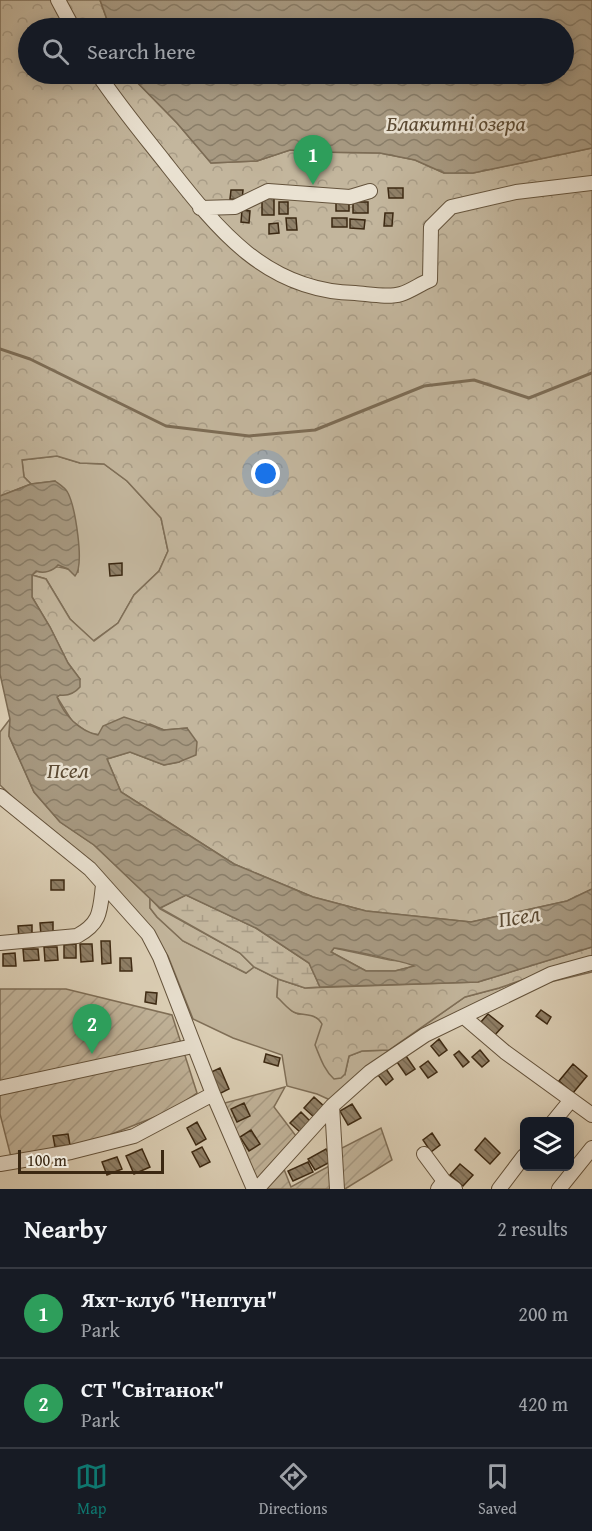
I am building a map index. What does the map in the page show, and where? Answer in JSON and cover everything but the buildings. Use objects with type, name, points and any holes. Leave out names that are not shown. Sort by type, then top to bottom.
[{"type":"street","points":[[58,0],[68,18]]},
{"type":"street","points":[[105,84],[200,208],[232,241],[273,271],[308,287],[347,293],[399,294],[430,280],[431,227],[451,207],[516,192],[592,183]]},
{"type":"street","points":[[200,208],[235,207],[268,191],[350,197],[370,192]]},
{"type":"street","points":[[0,796],[90,869],[148,934],[164,967],[213,1094],[255,1189],[332,1106],[370,1072],[425,1035],[552,974],[591,963]]},
{"type":"street","points":[[0,943],[77,936],[86,931],[95,924],[101,905],[103,885]]},
{"type":"street","points":[[464,1017],[505,1052],[582,1108]]},
{"type":"street","points":[[0,1088],[194,1046]]},
{"type":"street","points":[[0,1164],[71,1152],[134,1136],[213,1094]]},
{"type":"street","points":[[563,1117],[582,1108],[592,1097]]},
{"type":"street","points":[[332,1106],[337,1189]]},
{"type":"street","points":[[559,1189],[592,1148]]},
{"type":"street","points":[[424,1154],[446,1186]]},
{"type":"street","points":[[499,1189],[520,1162]]},
{"type":"green space","points":[[0,0],[100,0],[106,18],[18,18],[18,84],[139,84],[177,123],[211,163],[257,161],[290,150],[380,153],[415,160],[444,173],[473,173],[592,148],[592,889],[567,901],[471,922],[366,911],[313,897],[234,864],[121,792],[107,759],[130,752],[164,765],[179,762],[187,728],[164,730],[150,724],[98,735],[89,733],[72,721],[57,697],[80,679],[68,663],[32,597],[32,575],[46,579],[70,619],[94,641],[118,623],[134,595],[159,571],[168,551],[161,518],[127,481],[104,464],[80,463],[57,456],[22,460],[24,477],[31,484],[0,496]]},
{"type":"green space","points":[[57,456],[80,463],[104,464],[127,481],[161,518],[168,551],[159,571],[134,595],[118,623],[93,641],[70,619],[46,579],[32,575],[49,567],[60,567],[78,572],[75,537],[55,481],[31,484],[24,477],[22,460]]},
{"type":"green space","points":[[10,719],[9,736],[34,792],[60,822],[94,845],[150,898],[150,908],[183,941],[246,973],[254,967],[278,979],[277,997],[292,1011],[320,1019],[345,1074],[349,1056],[362,1051],[389,1050],[465,997],[499,988],[592,956],[592,972],[550,982],[438,1031],[368,1079],[339,1104],[317,1094],[287,1086],[282,1055],[233,1038],[193,1019],[168,956],[151,930],[0,785],[0,732]]},
{"type":"green space","points":[[186,895],[256,928],[309,963],[320,987],[305,988],[278,979],[254,967],[240,953],[160,908]]},
{"type":"green space","points":[[150,898],[160,909],[240,953],[254,967],[246,973],[183,941],[150,908]]},
{"type":"green space","points":[[592,947],[592,956],[499,988],[465,997],[389,1050],[362,1051],[349,1056],[345,1074],[341,1078],[334,1079],[315,1045],[322,1024],[320,1020],[314,1016],[293,1012],[277,997],[278,979],[305,988],[478,982]]},
{"type":"green space","points":[[334,948],[408,962],[415,966],[395,971],[366,971],[331,952]]},
{"type":"green space","points":[[0,989],[66,989],[172,1015],[197,1093],[170,1111],[74,1149],[11,1157],[0,1114]]},
{"type":"green space","points":[[285,1087],[274,1107],[296,1136],[280,1159],[291,1187],[333,1164],[338,1150],[381,1128],[392,1160],[345,1189],[257,1189],[221,1104]]},
{"type":"water","name":"Блакитні озера","points":[[100,0],[592,0],[592,148],[473,173],[444,173],[415,160],[380,153],[290,150],[257,161],[211,163],[177,123],[139,84],[574,84],[574,18],[106,18]]},
{"type":"water","name":"Псел","points":[[55,481],[66,489],[71,500],[78,536],[79,560],[75,576],[68,569],[58,565],[45,572],[36,571],[32,575],[32,597],[68,663],[80,679],[80,687],[75,691],[57,697],[64,710],[79,726],[98,735],[103,726],[124,717],[164,730],[187,728],[197,742],[196,755],[164,765],[130,752],[107,759],[121,792],[234,864],[313,897],[366,911],[471,922],[567,901],[592,889],[592,947],[478,982],[320,987],[309,963],[256,928],[186,895],[160,908],[94,845],[60,822],[34,792],[9,736],[10,719],[0,674],[0,496],[31,484]],"holes":[[[334,948],[389,959],[414,966],[395,971],[366,971],[331,952]]]},
{"type":"waterway","points":[[0,349],[30,359],[166,426],[249,436],[315,430],[424,386],[474,380],[529,398],[592,373]]},
{"type":"place","name":"Яхт-клуб \"Нептун\"","points":[[313,185]]},
{"type":"place","name":"СТ \"Світанок\"","points":[[92,1054]]}]
